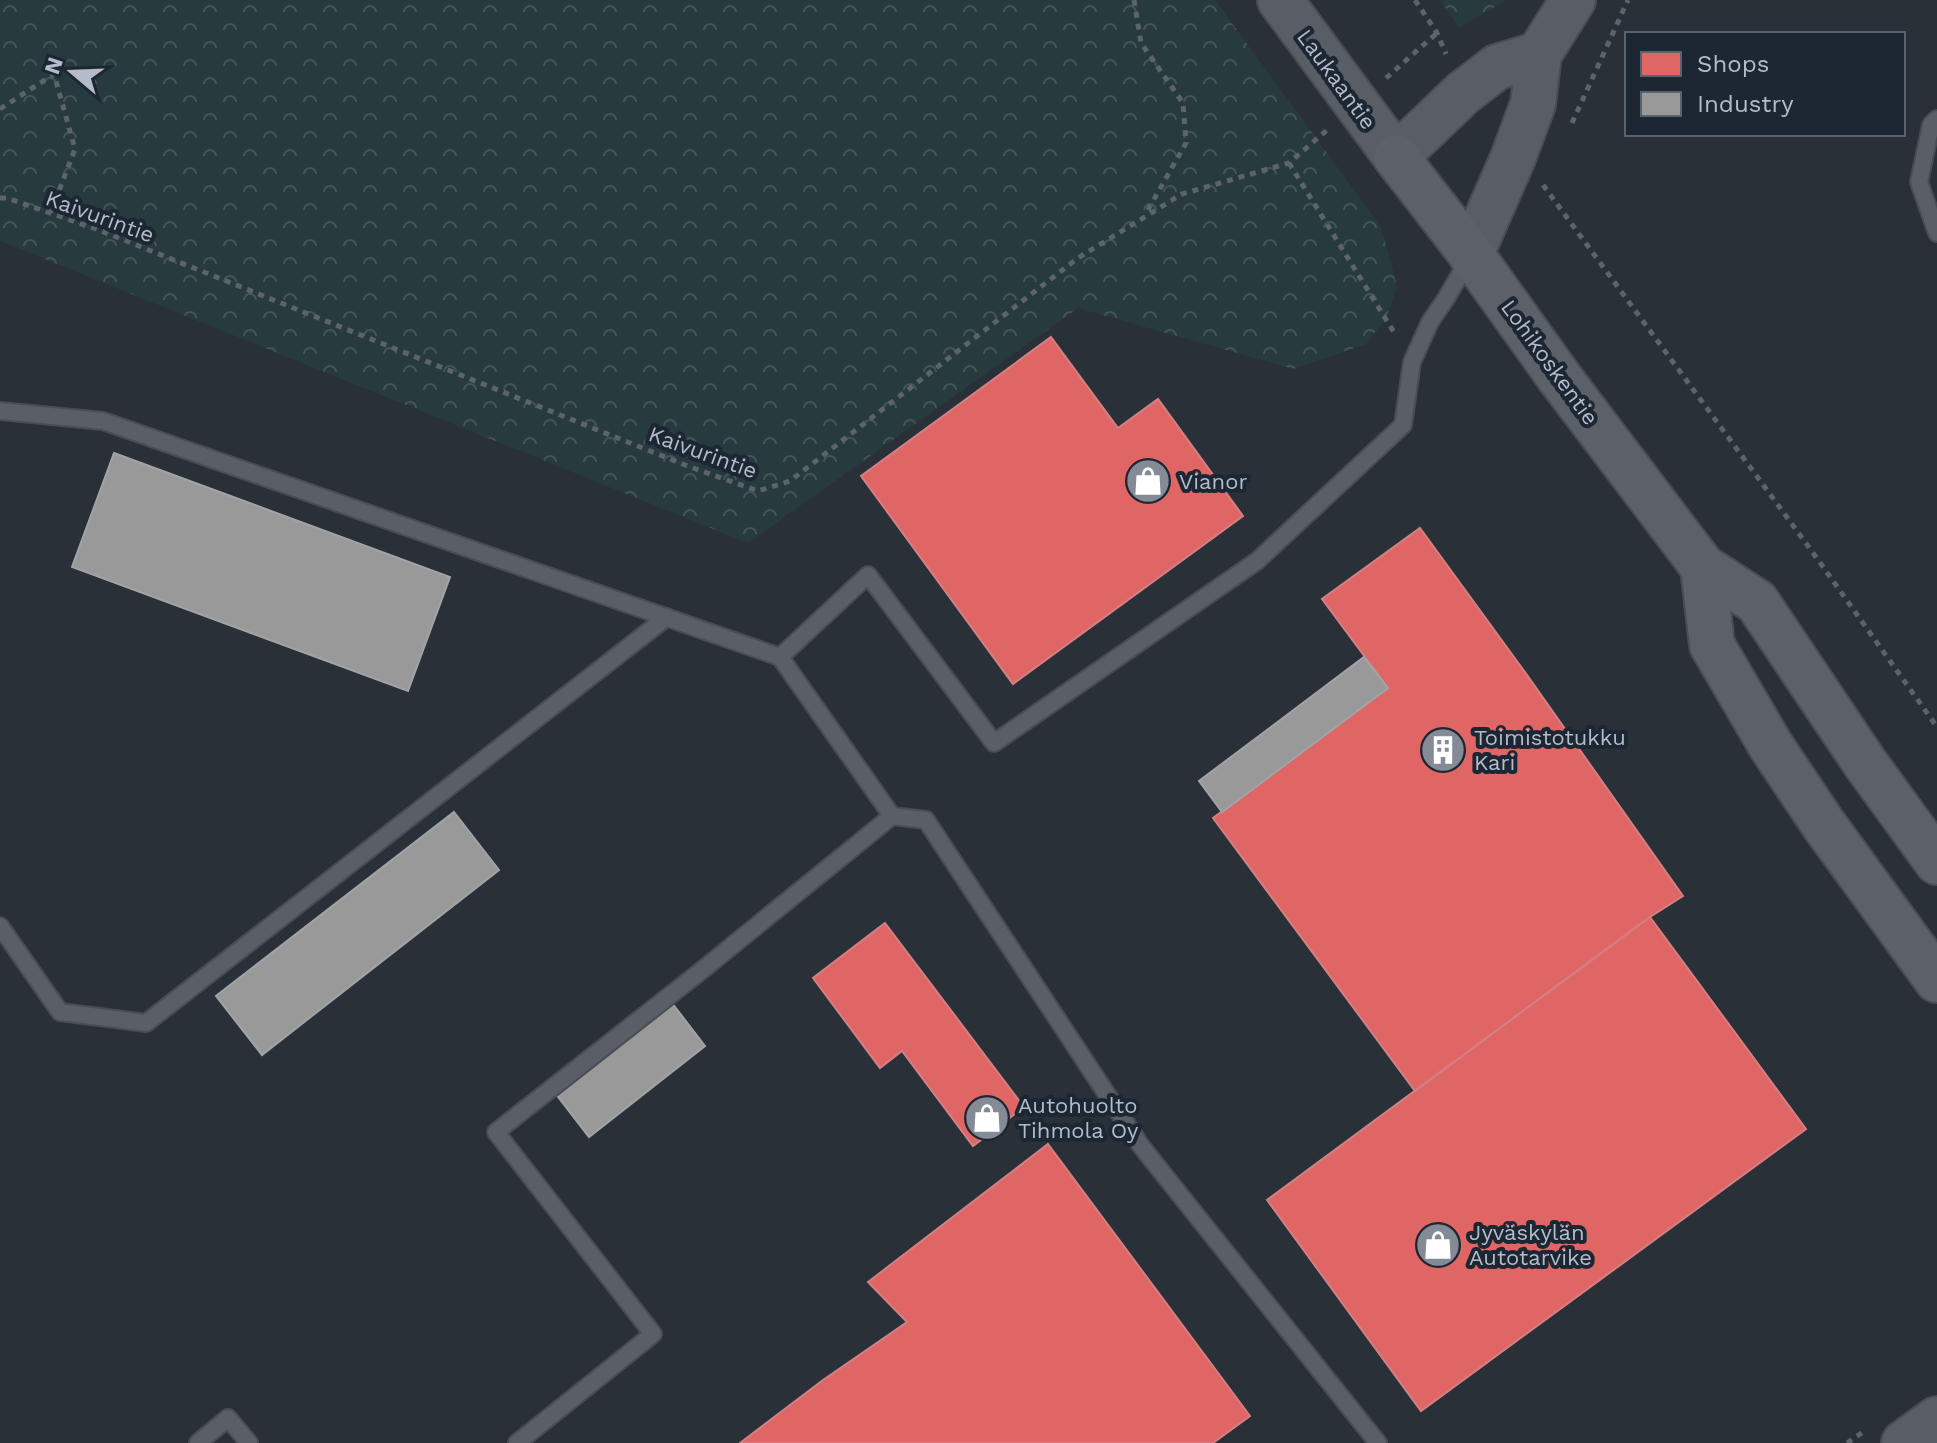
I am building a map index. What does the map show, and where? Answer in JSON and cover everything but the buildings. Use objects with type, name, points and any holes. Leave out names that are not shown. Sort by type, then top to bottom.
[{"type":"main road","name":"Laukaantie","points":[[1280,0],[1396,157]]},
{"type":"main road","points":[[1471,254],[1533,104],[1539,54],[1573,0]]},
{"type":"main road","points":[[1396,157],[1463,93],[1497,67],[1539,54]]},
{"type":"main road","name":"Lohikoskentie","points":[[1396,157],[1703,567],[1757,602],[1865,763],[1937,862]]},
{"type":"main road","points":[[1703,567],[1712,645],[1771,746],[1824,825],[1937,980]]},
{"type":"main road","points":[[1904,1443],[1937,1419]]},
{"type":"lane","points":[[1937,119],[1931,125],[1919,182],[1937,233]]},
{"type":"lane","points":[[780,657],[868,575],[994,743],[1257,561],[1403,425],[1412,362],[1430,322],[1471,254]]},
{"type":"lane","points":[[0,411],[103,421],[780,657],[892,816]]},
{"type":"lane","points":[[0,926],[60,1012],[146,1023],[667,617]]},
{"type":"lane","points":[[517,1443],[653,1334],[496,1132],[892,816],[926,820],[1141,1146],[1378,1443]]},
{"type":"lane","points":[[198,1443],[228,1418],[249,1443]]},
{"type":"path","points":[[1134,0],[1141,43],[1183,103],[1186,143],[1143,218]]},
{"type":"path","name":"Kaivurintie","points":[[0,198],[141,247],[685,465],[758,491],[790,481],[1078,258],[1182,194],[1289,163],[1437,33],[1415,0]]},
{"type":"path","points":[[1570,128],[1628,0]]},
{"type":"path","points":[[0,109],[54,74],[75,149],[50,214]]},
{"type":"path","points":[[1289,163],[1412,362]]},
{"type":"path","points":[[1544,186],[1937,727]]},
{"type":"green space","points":[[0,0],[1215,0],[1381,227],[1397,286],[1387,317],[1366,344],[1293,369],[1078,308],[748,543],[0,241]]},
{"type":"green space","points":[[1440,0],[1506,0],[1459,28]]},
{"type":"place","name":"Vianor","points":[[1148,481]]},
{"type":"place","name":"Toimistotukku Kari","points":[[1443,750]]},
{"type":"place","name":"Autohuolto Tihmola Oy","points":[[987,1118]]},
{"type":"place","name":"Jyväskylän Autotarvike","points":[[1438,1245]]}]
